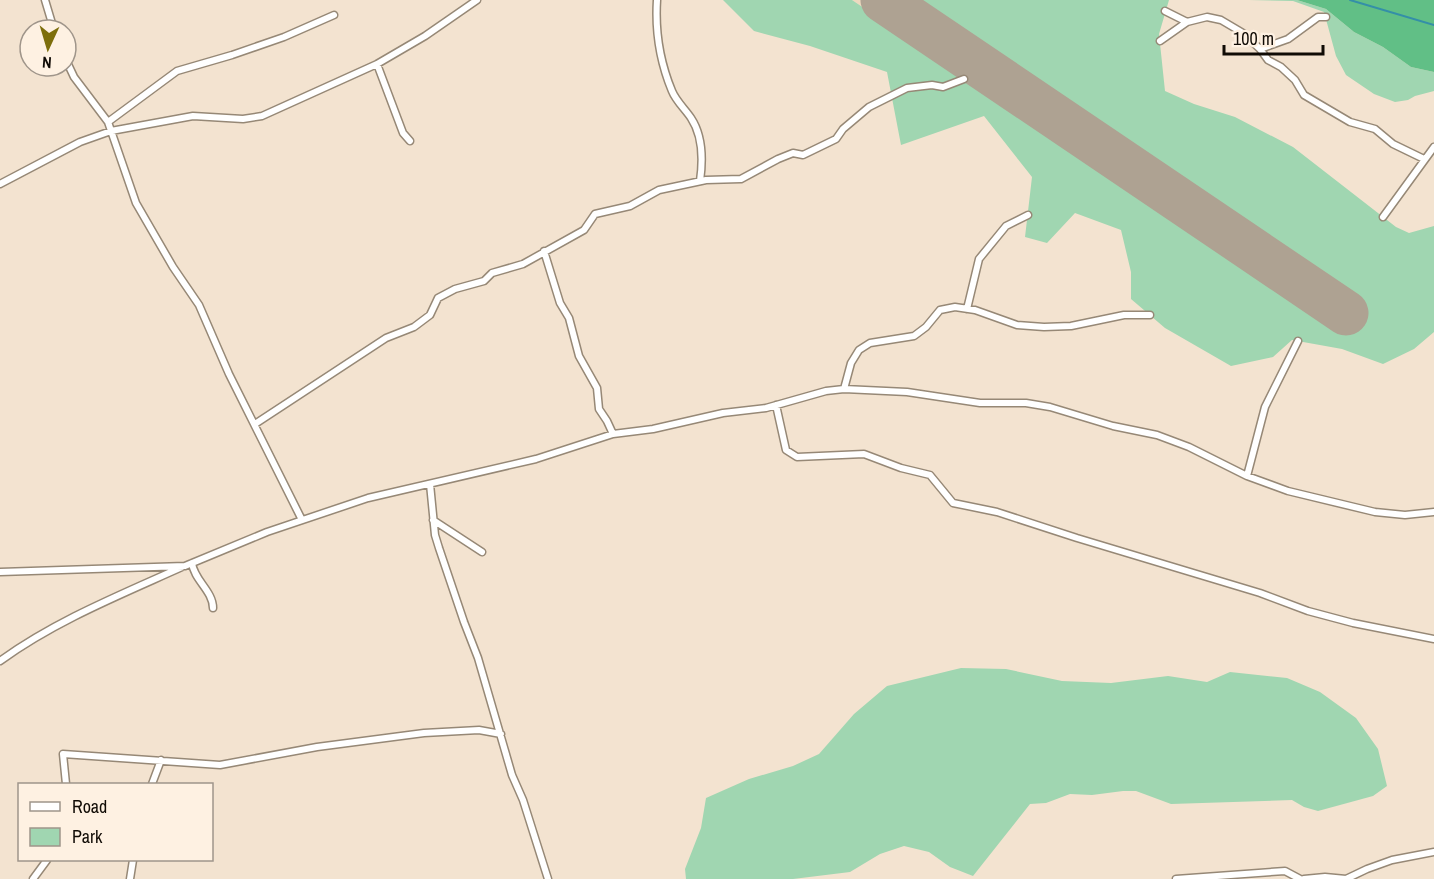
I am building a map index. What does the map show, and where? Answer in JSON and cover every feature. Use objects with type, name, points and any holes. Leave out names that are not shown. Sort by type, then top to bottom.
[{"type":"street","points":[[45,0],[50,18]]},
{"type":"street","points":[[0,184],[80,142],[111,131],[193,116],[243,119],[262,116],[377,64],[425,36],[477,0]]},
{"type":"street","points":[[657,0],[658,45],[673,94],[693,120],[703,162],[700,181]]},
{"type":"street","points":[[1166,11],[1187,22]]},
{"type":"street","points":[[108,122],[177,71],[284,37],[334,15]]},
{"type":"street","points":[[1160,41],[1187,22],[1207,17],[1221,20],[1243,33],[1268,60],[1281,67],[1295,80],[1304,95],[1350,122],[1375,129],[1393,144],[1424,159]]},
{"type":"street","points":[[1260,49],[1288,39],[1318,17],[1326,17]]},
{"type":"street","points":[[377,64],[403,133],[410,141]]},
{"type":"street","points":[[75,78],[108,122],[136,203],[173,267],[199,304],[229,374],[302,520]]},
{"type":"street","points":[[255,424],[386,338],[414,327],[430,315],[438,298],[455,289],[484,280],[492,273],[523,264],[584,230],[595,214],[630,206],[659,190],[700,181],[741,179],[793,153],[803,155],[836,139],[843,129],[869,107],[907,88],[932,85],[942,87],[964,79]]},
{"type":"street","points":[[1383,217],[1434,147]]},
{"type":"street","points":[[967,309],[979,259],[1006,226],[1028,215]]},
{"type":"street","points":[[544,251],[579,357],[597,388],[597,404],[613,434]]},
{"type":"street","points":[[844,389],[851,363],[859,350],[870,343],[914,336],[926,327],[940,310],[955,307],[1017,325],[1044,327],[1071,326],[1124,315],[1150,315]]},
{"type":"street","points":[[1247,476],[1265,407],[1298,341]]},
{"type":"street","points":[[0,661],[27,642],[64,622],[189,564],[267,531],[368,498],[536,459],[613,434],[633,433],[723,413],[776,405],[825,391],[844,389],[907,392],[980,403],[1026,403],[1050,406],[1113,426],[1157,435],[1189,447],[1247,476],[1287,491],[1375,512],[1405,515],[1434,512]]},
{"type":"street","points":[[776,405],[786,450],[797,457],[864,454],[901,468],[930,475],[953,503],[997,512],[1260,593],[1308,611],[1353,623],[1434,639]]},
{"type":"street","points":[[430,484],[433,520],[439,549],[478,658],[512,775],[523,800],[548,879]]},
{"type":"street","points":[[433,520],[482,552]]},
{"type":"street","points":[[0,572],[189,564]]},
{"type":"street","points":[[189,564],[213,601],[213,608]]},
{"type":"street","points":[[66,783],[63,754],[220,765],[317,747],[424,733],[479,730],[501,734]]},
{"type":"street","points":[[152,783],[160,760]]},
{"type":"street","points":[[1176,879],[1285,871],[1302,879],[1346,879],[1392,860],[1434,852]]},
{"type":"street","points":[[33,879],[45,861]]},
{"type":"street","points":[[130,879],[133,861]]},
{"type":"shaded area","points":[[852,0],[900,0],[1307,269],[1357,307],[1336,326]]},
{"type":"green space","points":[[723,0],[852,0],[1336,326],[1357,307],[1307,269],[1137,163],[900,0],[1169,0],[1159,34],[1165,91],[1194,104],[1235,117],[1293,147],[1396,227],[1409,233],[1434,226],[1434,332],[1414,349],[1383,364],[1342,349],[1292,340],[1273,357],[1231,366],[1165,328],[1131,299],[1131,272],[1121,230],[1075,213],[1047,243],[1025,237],[1032,177],[984,116],[901,145],[887,72],[810,46],[754,31]]},
{"type":"green space","points":[[1249,0],[1297,0],[1326,9],[1354,32],[1383,47],[1411,67],[1434,72],[1434,91],[1395,102],[1374,94],[1346,75],[1336,56],[1324,12],[1293,1]]},
{"type":"green space","points":[[1297,0],[1434,0],[1434,72],[1411,67],[1383,47],[1354,32],[1326,9]]},
{"type":"green space","points":[[961,668],[1006,669],[1062,681],[1111,683],[1168,676],[1207,682],[1230,672],[1287,678],[1320,692],[1356,718],[1378,749],[1387,786],[1373,796],[1318,811],[1292,800],[1171,804],[1136,791],[1092,795],[1070,794],[1046,803],[1030,804],[973,876],[950,867],[929,852],[904,846],[880,854],[850,872],[793,879],[686,879],[685,869],[701,828],[706,798],[749,779],[793,766],[819,754],[854,714],[887,686]]},
{"type":"waterway","points":[[1350,0],[1434,25]]},
{"type":"runway","points":[[883,0],[1346,313]]}]
